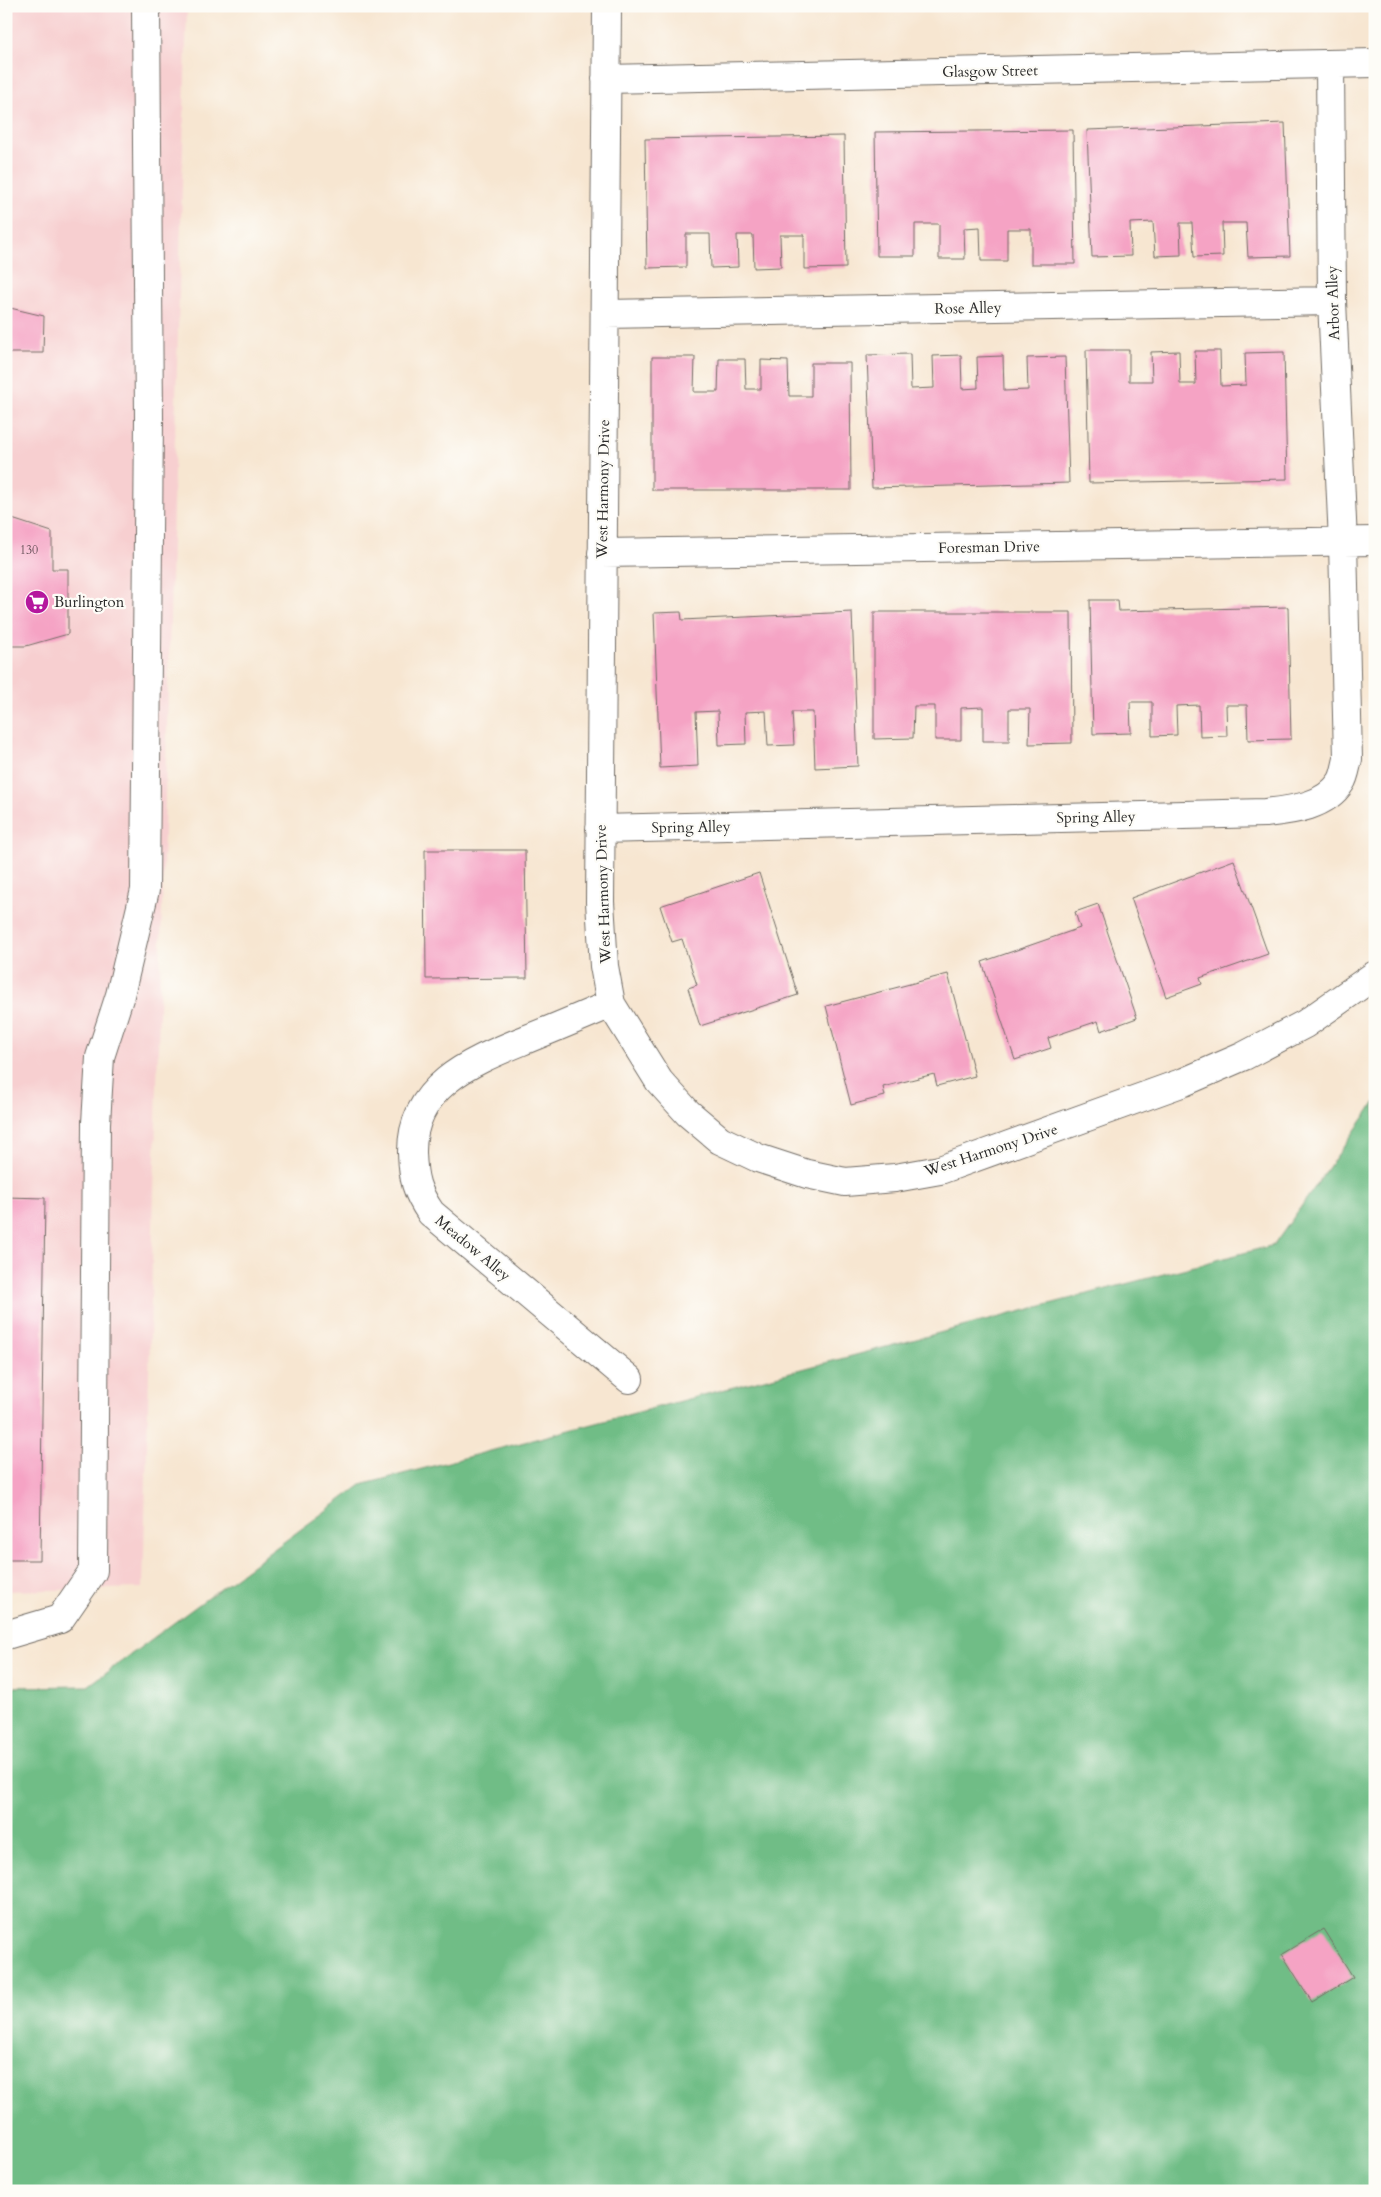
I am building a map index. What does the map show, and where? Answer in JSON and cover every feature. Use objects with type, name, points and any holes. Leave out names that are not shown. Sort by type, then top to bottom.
[{"type":"street","points":[[6,1635],[60,1619],[93,1571],[96,1122],[100,1057],[120,995],[144,890],[149,418],[146,6]]},
{"type":"street","name":"West Harmony Drive","points":[[607,6],[600,902],[604,966],[612,1004],[659,1081],[688,1113],[720,1140],[758,1158],[807,1174],[845,1182],[895,1178],[940,1170],[1184,1082],[1244,1056],[1305,1024],[1375,975]]},
{"type":"street","name":"Glasgow Street","points":[[606,79],[1375,63]]},
{"type":"street","name":"Arbor Alley","points":[[1330,64],[1332,301],[1343,542]]},
{"type":"street","name":"Rose Alley","points":[[605,314],[1332,301]]},
{"type":"street","name":"Spring Alley","points":[[600,829],[1265,813],[1308,806],[1326,797],[1342,781],[1348,760],[1343,542]]},
{"type":"street","name":"Foresman Drive","points":[[602,553],[1375,542]]},
{"type":"street","name":"Meadow Alley","points":[[612,1004],[477,1060],[450,1076],[433,1094],[418,1117],[412,1142],[413,1175],[419,1194],[431,1213],[629,1379]]},
{"type":"shaded area","points":[[6,6],[187,6],[143,1588],[6,1591]]},
{"type":"green space","points":[[1375,1102],[1375,2191],[6,2191],[6,1687],[88,1686],[361,1485],[1274,1245]]},
{"type":"building","points":[[1285,123],[1290,256],[1248,257],[1246,223],[1222,223],[1223,256],[1194,257],[1192,223],[1180,223],[1181,255],[1155,256],[1153,222],[1130,223],[1131,256],[1092,257],[1087,130]]},
{"type":"building","points":[[1073,130],[1075,264],[1031,264],[1031,229],[1007,229],[1007,261],[981,261],[980,227],[964,228],[965,259],[939,259],[939,224],[915,224],[915,256],[877,256],[875,132]]},
{"type":"building","points":[[844,136],[846,268],[804,269],[804,235],[780,235],[781,267],[754,268],[753,235],[737,235],[738,267],[711,268],[710,234],[686,234],[686,267],[647,268],[645,139]]},
{"type":"building","points":[[6,307],[44,316],[43,353],[6,353]]},
{"type":"building","points":[[1086,350],[1129,350],[1129,381],[1152,381],[1151,352],[1179,351],[1180,384],[1196,384],[1195,351],[1220,351],[1221,386],[1246,385],[1245,353],[1284,352],[1287,479],[1089,483]]},
{"type":"building","points":[[910,354],[911,389],[934,388],[933,356],[961,355],[962,389],[978,388],[977,357],[1003,356],[1004,391],[1028,390],[1027,358],[1065,357],[1069,483],[872,488],[867,355]]},
{"type":"building","points":[[652,357],[695,357],[694,392],[718,392],[719,359],[745,359],[746,389],[761,389],[761,360],[788,361],[789,396],[811,396],[811,363],[850,363],[851,490],[652,490]]},
{"type":"building","name":"Burlington","points":[[6,517],[52,532],[52,569],[68,569],[68,634],[26,646],[6,646]]},
{"type":"building","points":[[1090,600],[1118,600],[1119,611],[1288,607],[1291,739],[1248,740],[1247,705],[1226,705],[1227,736],[1200,737],[1199,705],[1176,706],[1177,735],[1152,736],[1152,702],[1130,702],[1131,733],[1093,734]]},
{"type":"building","points":[[681,612],[682,620],[852,612],[858,766],[815,768],[813,712],[792,712],[794,745],[768,746],[766,711],[745,712],[746,744],[719,745],[718,711],[696,712],[698,766],[660,768],[654,613]]},
{"type":"building","points":[[874,612],[1071,612],[1072,743],[1029,744],[1030,709],[1009,709],[1009,741],[983,741],[983,707],[961,708],[961,740],[935,740],[935,706],[914,706],[913,738],[874,739]]},
{"type":"building","points":[[425,850],[525,850],[527,978],[426,979]]},
{"type":"building","points":[[1234,860],[1268,954],[1200,978],[1202,984],[1166,997],[1131,898]]},
{"type":"building","points":[[759,873],[798,995],[700,1026],[688,988],[697,985],[682,939],[672,942],[660,906]]},
{"type":"building","points":[[1098,904],[1137,1018],[1101,1031],[1098,1021],[1048,1038],[1051,1048],[1015,1060],[982,962],[1080,928],[1075,912]]},
{"type":"building","points":[[948,974],[975,1076],[937,1086],[934,1074],[883,1087],[885,1096],[851,1105],[826,1006]]},
{"type":"building","points":[[6,1197],[45,1198],[40,1560],[6,1560]]},
{"type":"building","points":[[1323,1929],[1353,1977],[1312,2002],[1282,1954]]},
{"type":"place","name":"Burlington","points":[[37,602]]}]
